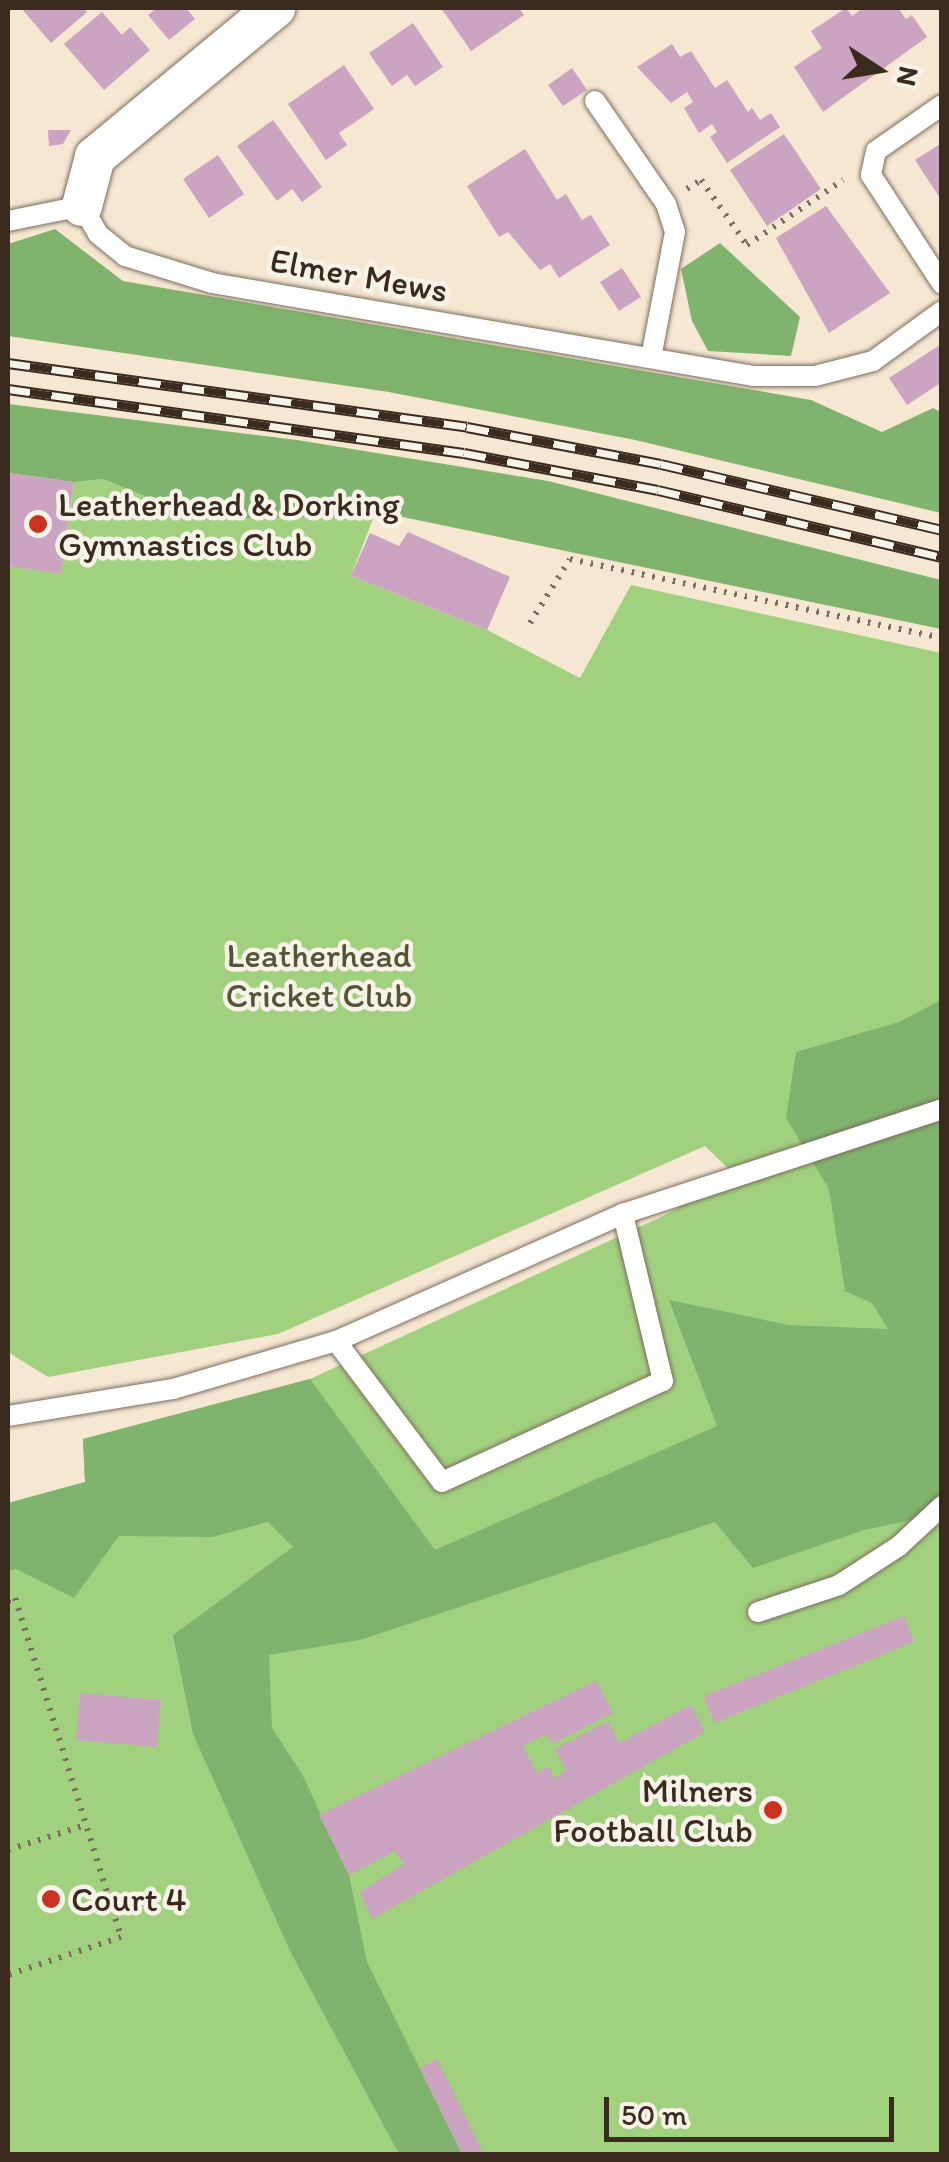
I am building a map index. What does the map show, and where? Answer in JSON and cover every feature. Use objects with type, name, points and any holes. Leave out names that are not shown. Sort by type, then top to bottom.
[{"type":"street","points":[[82,206],[95,157],[252,14]]},
{"type":"lane","points":[[595,100],[666,204],[675,232],[651,358]]},
{"type":"lane","points":[[942,105],[876,151],[871,175],[942,284]]},
{"type":"lane","points":[[8,221],[82,206]]},
{"type":"lane","name":"Elmer Mews","points":[[82,206],[98,234],[125,256],[212,283],[753,376],[815,376],[872,361],[942,310]]},
{"type":"lane","points":[[8,1416],[173,1388],[336,1341],[623,1214],[942,1108]]},
{"type":"lane","points":[[336,1341],[442,1482],[663,1380],[623,1214]]},
{"type":"lane","points":[[758,1612],[839,1585],[899,1546],[942,1506]]},
{"type":"path","points":[[666,204],[701,180],[748,245],[874,159]]},
{"type":"path","points":[[530,623],[570,559],[942,638]]},
{"type":"path","points":[[8,1600],[15,1598],[121,1937],[8,1975]]},
{"type":"path","points":[[8,1850],[86,1825]]},
{"type":"green space","points":[[55,229],[123,281],[811,400],[882,432],[933,408],[941,412],[941,513],[635,440],[389,392],[8,336],[8,244]]},
{"type":"green space","points":[[720,243],[800,317],[791,356],[708,351],[692,321],[681,269]]},
{"type":"green space","points":[[8,404],[297,440],[548,481],[941,580],[941,629],[398,516],[201,519],[103,479],[74,482],[8,473]]},
{"type":"green space","name":"Leatherhead Cricket Club","points":[[103,479],[201,519],[374,516],[351,576],[487,630],[580,678],[631,585],[941,653],[941,2154],[8,2154],[8,1503],[85,1482],[83,1439],[310,1379],[663,1216],[735,1175],[705,1146],[278,1334],[48,1377],[8,1352],[8,566],[61,573],[74,482]]},
{"type":"green space","points":[[941,1000],[941,1514],[864,1530],[753,1568],[715,1522],[360,1640],[269,1655],[272,1728],[302,1774],[349,1875],[367,1962],[462,2154],[399,2154],[291,1953],[193,1734],[173,1635],[293,1547],[268,1522],[212,1537],[119,1536],[74,1598],[16,1569],[8,1571],[8,1503],[85,1482],[83,1439],[310,1379],[435,1550],[717,1426],[669,1300],[789,1325],[888,1329],[872,1303],[845,1291],[829,1189],[786,1118],[796,1052],[899,1022]]},
{"type":"building","points":[[21,8],[83,8],[87,12],[51,43]]},
{"type":"building","points":[[157,8],[186,8],[195,19],[169,40],[148,15]]},
{"type":"building","points":[[441,8],[519,8],[524,15],[471,51]]},
{"type":"building","points":[[846,8],[852,16],[863,8],[898,8],[906,19],[912,15],[927,37],[823,112],[794,67],[822,48],[811,31]]},
{"type":"building","points":[[102,12],[122,35],[130,27],[150,50],[104,90],[64,44]]},
{"type":"building","points":[[413,23],[443,67],[415,86],[407,75],[392,86],[369,53]]},
{"type":"building","points":[[672,44],[680,57],[691,51],[715,88],[727,80],[748,112],[752,108],[760,120],[771,113],[780,127],[727,163],[710,137],[717,132],[712,124],[699,133],[684,108],[693,102],[687,92],[671,103],[637,67]]},
{"type":"building","points":[[344,65],[374,109],[339,133],[347,145],[326,160],[288,104]]},
{"type":"building","points":[[572,68],[587,90],[563,106],[548,85]]},
{"type":"building","points":[[273,120],[322,187],[302,202],[292,189],[277,201],[237,146]]},
{"type":"building","points":[[48,130],[71,130],[63,144],[49,146]]},
{"type":"building","points":[[784,134],[821,189],[767,226],[730,170]]},
{"type":"building","points":[[942,143],[942,201],[915,160]]},
{"type":"building","points":[[525,149],[557,200],[566,194],[582,220],[591,215],[610,245],[559,278],[550,264],[540,270],[508,232],[499,237],[467,186]]},
{"type":"building","points":[[218,155],[244,194],[209,218],[183,179]]},
{"type":"building","points":[[826,206],[890,293],[829,333],[776,238]]},
{"type":"building","points":[[622,268],[641,297],[619,311],[600,282]]},
{"type":"building","points":[[940,345],[942,382],[907,405],[889,378]]},
{"type":"building","name":"Leatherhead & Dorking Gymnastics Club","points":[[8,473],[74,482],[61,574],[8,566]]},
{"type":"building","points":[[408,532],[510,577],[487,630],[351,576],[370,533],[399,546]]},
{"type":"building","points":[[904,1616],[914,1642],[714,1723],[704,1696]]},
{"type":"building","points":[[596,1681],[613,1713],[552,1744],[546,1734],[523,1746],[537,1773],[548,1766],[555,1779],[566,1770],[555,1749],[608,1721],[619,1743],[691,1705],[705,1732],[372,1919],[360,1892],[404,1864],[395,1851],[349,1875],[319,1815]]},
{"type":"building","points":[[80,1693],[161,1700],[157,1747],[76,1740]]},
{"type":"building","points":[[437,2059],[484,2154],[462,2154],[420,2068]]},
{"type":"railway","points":[[8,363],[467,427],[661,464],[942,530]]},
{"type":"railway","points":[[8,389],[464,453],[658,490],[942,557]]},
{"type":"place","name":"Leatherhead & Dorking Gymnastics Club","points":[[38,524]]},
{"type":"place","name":"Milners Football Club","points":[[773,1810]]},
{"type":"place","name":"Court 4","points":[[51,1899]]}]
